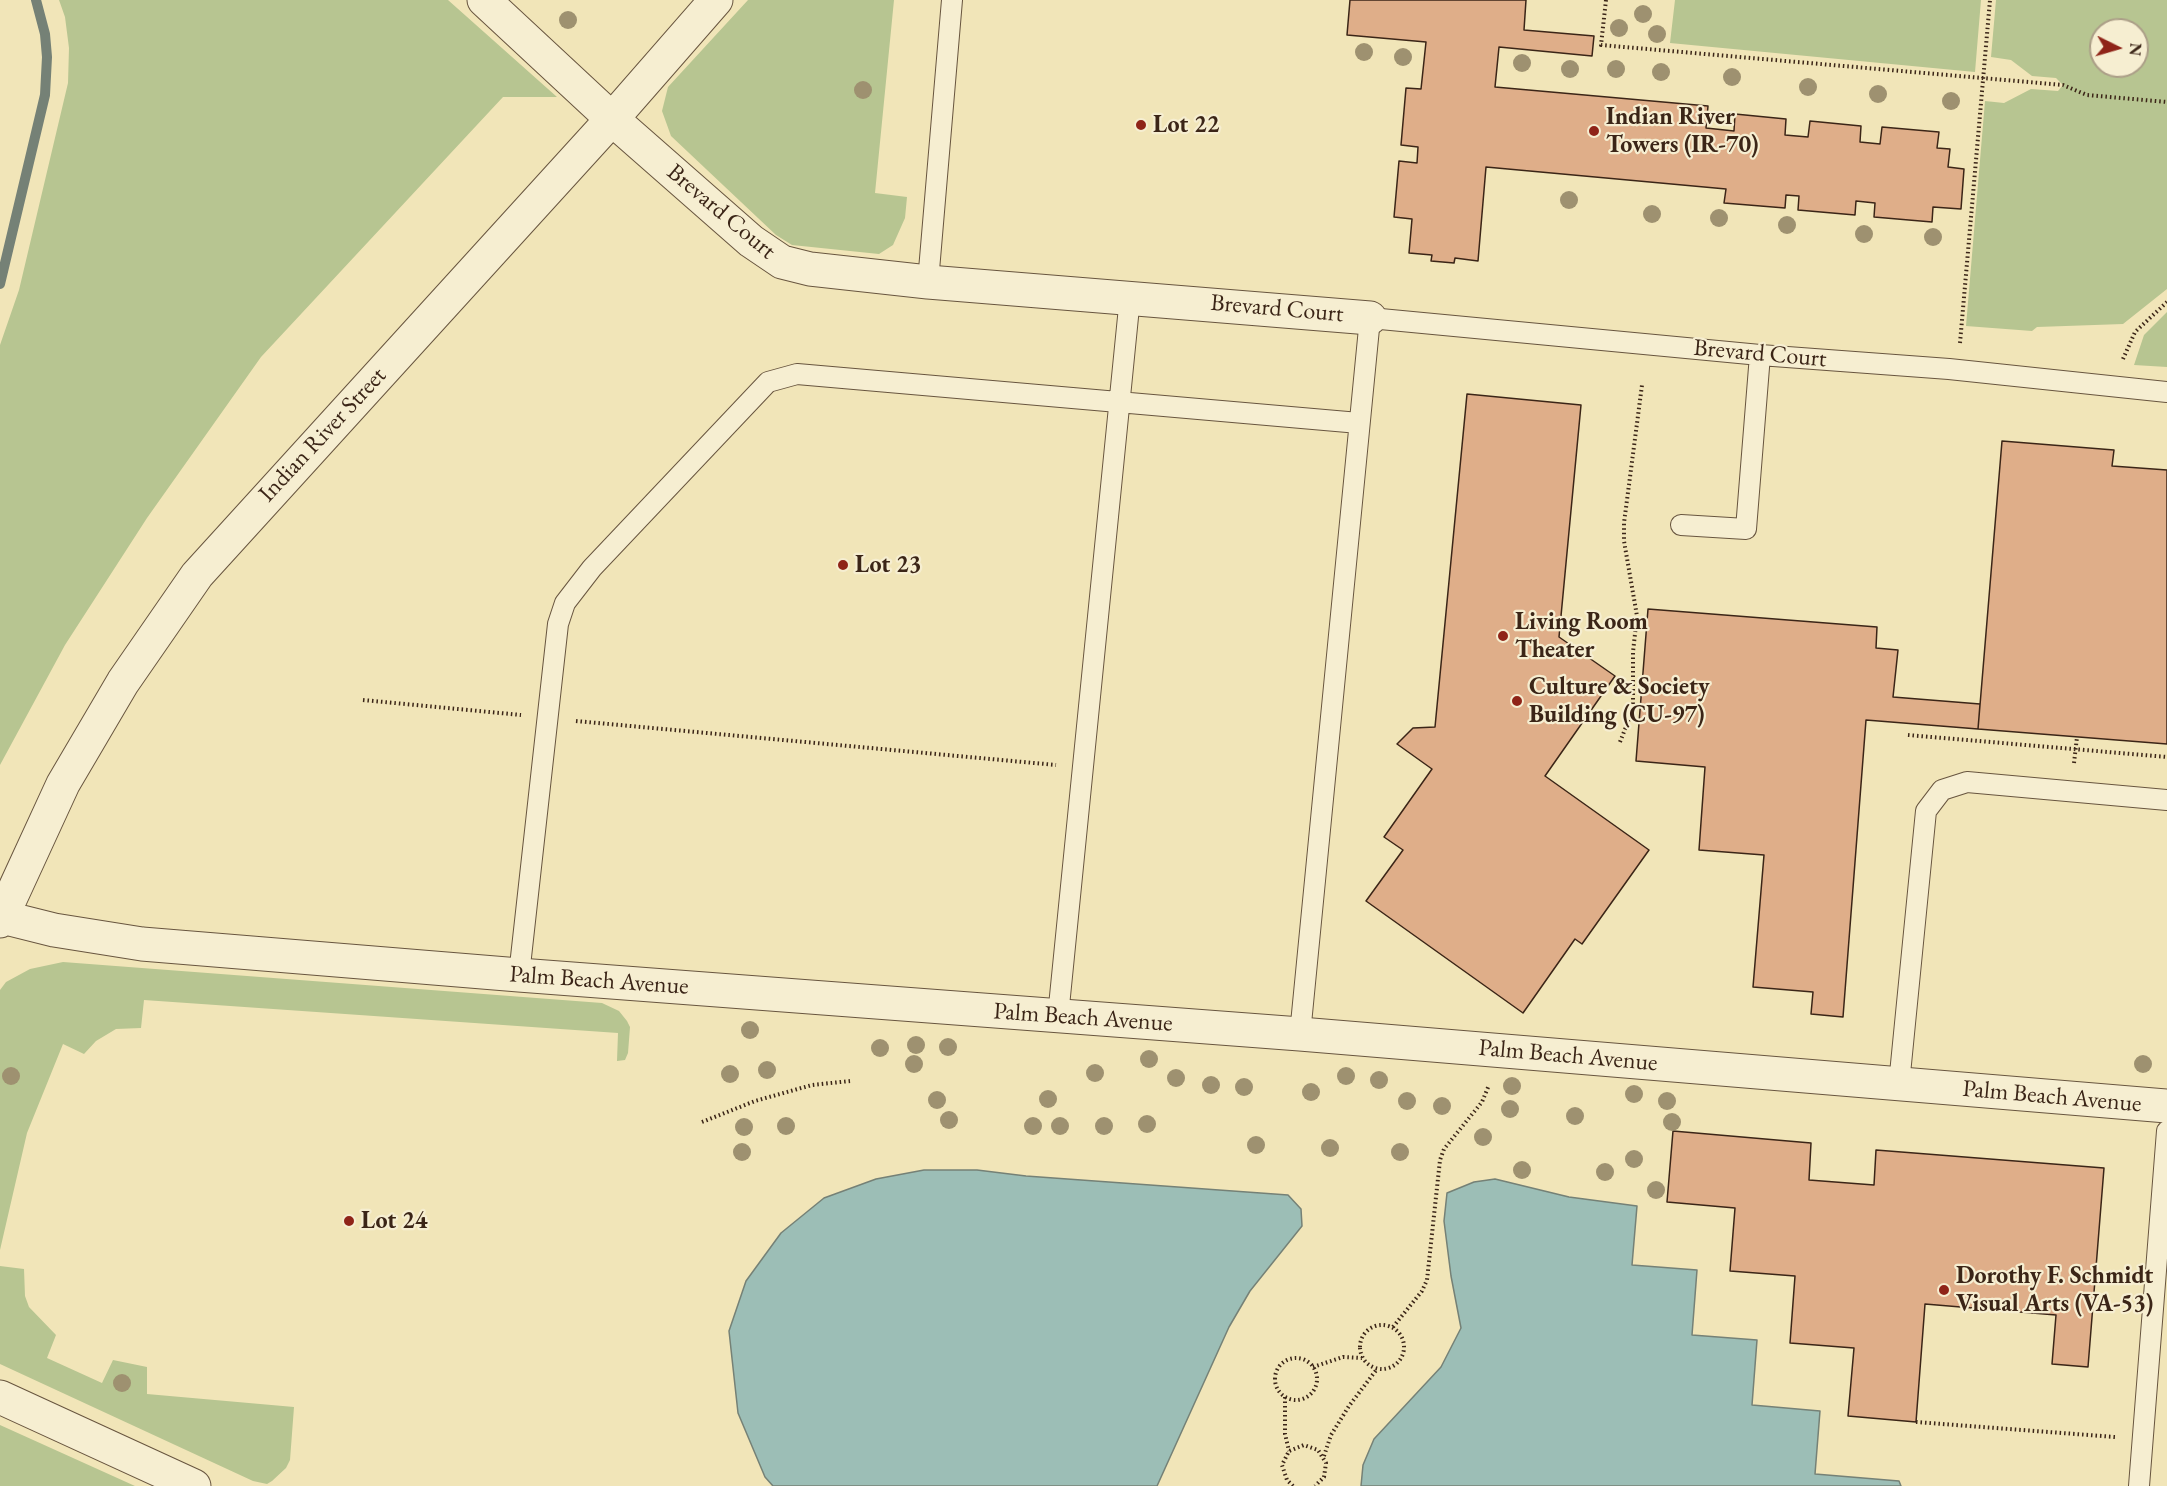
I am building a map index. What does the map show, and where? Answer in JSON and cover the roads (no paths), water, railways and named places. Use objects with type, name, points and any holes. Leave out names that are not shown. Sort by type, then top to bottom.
[{"type":"street","name":"Brevard Court","points":[[484,0],[612,119],[751,242],[782,262],[810,269],[928,282],[1370,318]]},
{"type":"street","name":"Indian River Street","points":[[1,919],[63,784],[123,682],[197,575],[612,119],[716,0]]},
{"type":"street","name":"Palm Beach Avenue","points":[[1,919],[142,944],[1300,1034],[2167,1106]]},
{"type":"street","points":[[0,1397],[194,1486]]},
{"type":"lane","points":[[928,282],[952,0]]},
{"type":"lane","points":[[1058,1016],[1130,297]]},
{"type":"lane","points":[[1300,1034],[1370,318]]},
{"type":"lane","name":"Brevard Court","points":[[1370,318],[1761,355],[1949,369],[2167,392]]},
{"type":"lane","points":[[1681,525],[1746,529],[1761,355]]},
{"type":"lane","points":[[519,975],[558,624],[565,603],[574,589],[768,382],[797,374],[1359,423]]},
{"type":"lane","points":[[1899,1084],[1926,811],[1942,790],[1967,783],[2167,800]]},
{"type":"lane","points":[[2139,1486],[2167,1131]]},
{"type":"water","points":[[924,1170],[977,1170],[1026,1176],[1288,1195],[1301,1209],[1302,1226],[1250,1291],[1229,1327],[1157,1486],[773,1486],[765,1477],[738,1413],[729,1331],[746,1281],[781,1233],[824,1198],[876,1179]]},
{"type":"water","points":[[1495,1179],[1569,1197],[1637,1206],[1632,1265],[1697,1270],[1692,1335],[1757,1340],[1752,1405],[1820,1411],[1815,1474],[1899,1481],[1901,1486],[1361,1486],[1363,1465],[1374,1439],[1441,1367],[1461,1328],[1444,1221],[1447,1193],[1474,1182]]},
{"type":"waterway","points":[[0,284],[45,95],[47,57],[45,34],[36,0]]},
{"type":"place","name":"Lot 22","points":[[1141,125]]},
{"type":"place","name":"Indian River Towers (IR-70)","points":[[1594,131]]},
{"type":"place","name":"Lot 23","points":[[843,565]]},
{"type":"place","name":"Living Room Theater","points":[[1503,636]]},
{"type":"place","name":"Culture & Society Building (CU-97)","points":[[1517,701]]},
{"type":"place","name":"Lot 24","points":[[349,1221]]},
{"type":"place","name":"Dorothy F. Schmidt Visual Arts (VA-53)","points":[[1944,1290]]}]
